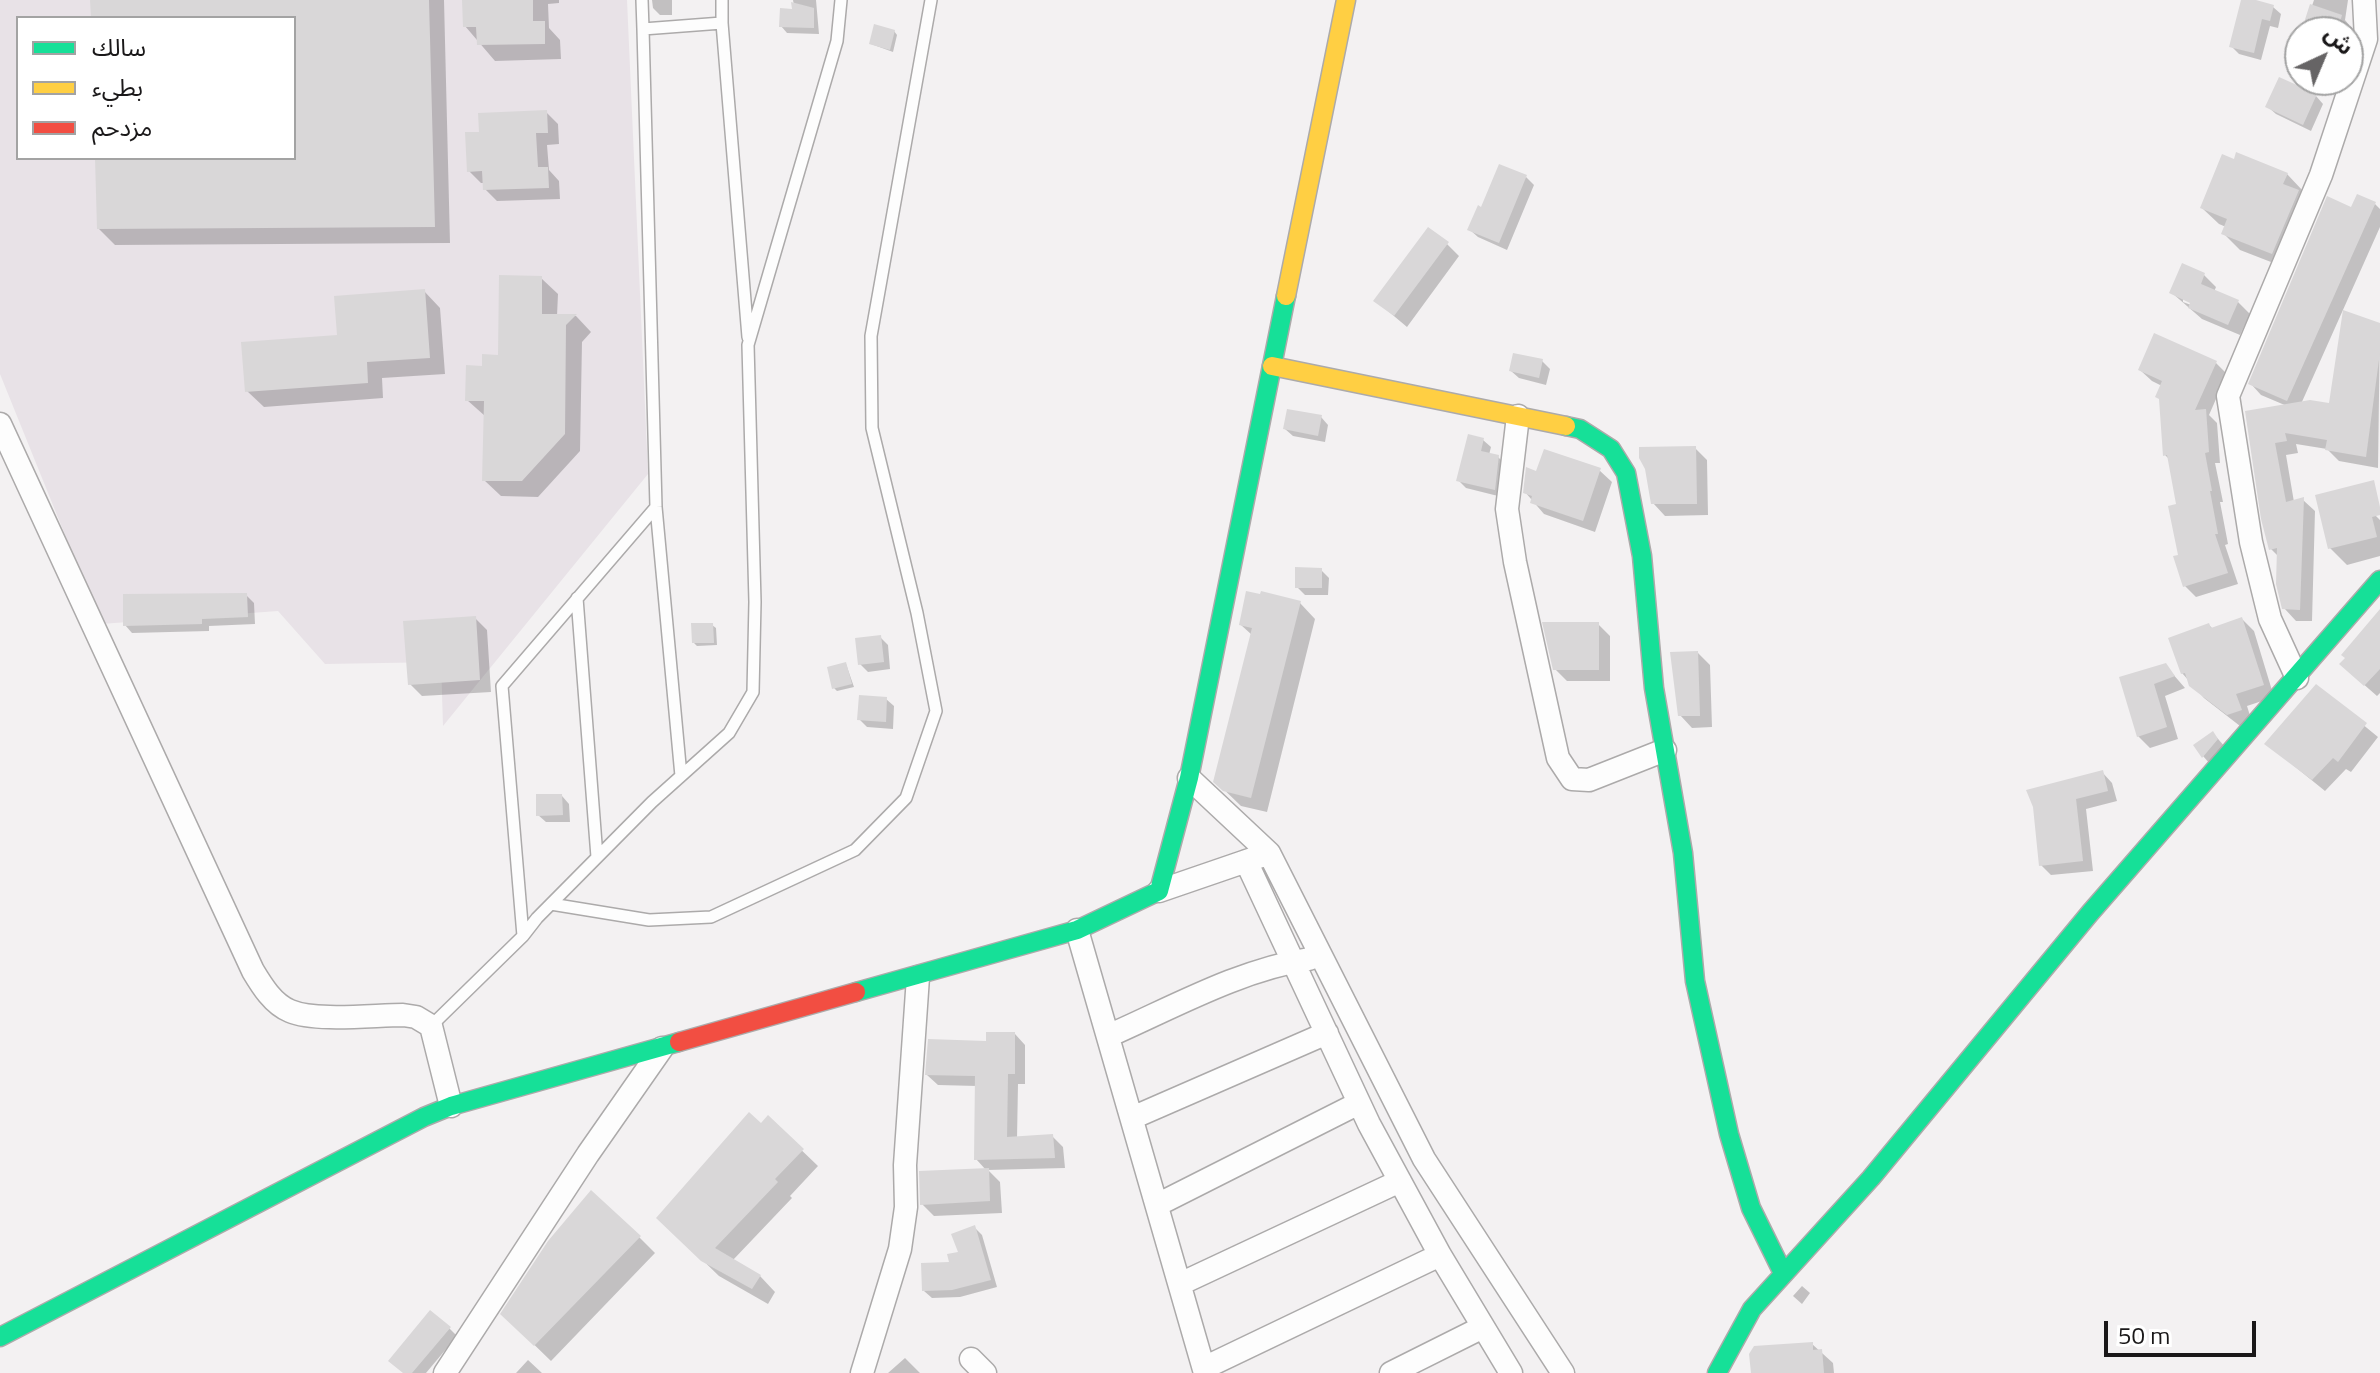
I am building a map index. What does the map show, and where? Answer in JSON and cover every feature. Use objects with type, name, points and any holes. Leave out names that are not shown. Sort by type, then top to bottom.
[{"type":"street","points":[[1159,891],[1189,778],[1346,0]]},
{"type":"street","points":[[2297,678],[2266,604],[2251,542],[2228,396],[2321,175],[2366,39],[2364,0]]},
{"type":"street","points":[[1272,366],[1580,429],[1611,449],[1626,473],[1642,556],[1654,688],[1683,853],[1695,981],[1729,1134],[1751,1208],[1783,1273]]},
{"type":"street","points":[[1518,416],[1507,509],[1515,562],[1558,758],[1572,779],[1589,780],[1665,750]]},
{"type":"street","points":[[0,424],[253,971],[267,993],[289,1011],[313,1016],[403,1015],[416,1017],[431,1026],[451,1106]]},
{"type":"street","points":[[1717,1373],[1752,1309],[1871,1178],[2090,913],[2380,580]]},
{"type":"street","points":[[1189,778],[1269,853],[1424,1159],[1563,1373]]},
{"type":"street","points":[[0,1337],[424,1117],[451,1106],[1077,930],[1159,891],[1269,853]]},
{"type":"street","points":[[1246,861],[1359,1103],[1440,1255],[1511,1373]]},
{"type":"street","points":[[1077,930],[1204,1370],[1440,1255]]},
{"type":"street","points":[[1108,1036],[1220,986],[1295,962],[1322,957]]},
{"type":"street","points":[[862,1373],[900,1249],[904,1221],[918,977]]},
{"type":"street","points":[[1132,1118],[1327,1033]]},
{"type":"street","points":[[445,1373],[588,1154],[662,1048]]},
{"type":"street","points":[[1157,1205],[1359,1103]]},
{"type":"street","points":[[1180,1284],[1400,1181]]},
{"type":"street","points":[[1391,1373],[1483,1327]]},
{"type":"lane","points":[[642,0],[656,507],[681,776]]},
{"type":"lane","points":[[431,1026],[523,936],[597,857],[729,733],[753,692],[755,602],[748,345],[722,0]]},
{"type":"lane","points":[[748,345],[837,41],[841,0]]},
{"type":"lane","points":[[551,904],[649,920],[711,917],[855,850],[906,798],[936,711],[917,613],[872,428],[871,336],[931,0]]},
{"type":"lane","points":[[643,29],[722,23]]},
{"type":"lane","points":[[523,936],[502,686],[656,507]]},
{"type":"lane","points":[[577,598],[597,857]]},
{"type":"shaded area","points":[[0,0],[627,0],[648,474],[443,726],[441,662],[325,664],[278,611],[101,624],[0,374]]},
{"type":"building","points":[[90,0],[429,0],[435,227],[97,229],[95,160],[296,160],[296,16],[91,16]]},
{"type":"building","points":[[462,0],[533,0],[533,21],[545,21],[545,44],[477,45],[476,27],[463,27]]},
{"type":"building","points":[[2241,0],[2274,5],[2270,21],[2262,19],[2254,53],[2229,47]]},
{"type":"building","points":[[791,2],[814,8],[814,28],[779,27],[780,8],[792,9]]},
{"type":"building","points":[[2310,4],[2342,15],[2342,16],[2306,16]]},
{"type":"building","points":[[874,24],[895,30],[890,50],[869,44]]},
{"type":"building","points":[[2279,77],[2284,79],[2284,96],[2316,96],[2303,125],[2265,107]]},
{"type":"building","points":[[547,110],[548,133],[536,133],[538,167],[548,167],[549,188],[483,190],[482,171],[467,172],[465,132],[479,132],[478,113]]},
{"type":"building","points":[[2236,152],[2288,173],[2283,184],[2299,190],[2272,254],[2221,234],[2227,219],[2200,208],[2222,154],[2234,159]]},
{"type":"building","points":[[1499,164],[1527,175],[1499,243],[1467,230],[1478,205],[1481,207]]},
{"type":"building","points":[[2357,194],[2376,202],[2287,401],[2248,384],[2327,196],[2351,207]]},
{"type":"building","points":[[1428,227],[1449,242],[1394,316],[1373,301]]},
{"type":"building","points":[[2182,263],[2205,273],[2201,284],[2239,300],[2228,325],[2188,308],[2190,303],[2169,293]]},
{"type":"building","points":[[499,275],[542,276],[542,314],[577,314],[566,325],[565,434],[522,481],[482,481],[484,401],[465,401],[466,365],[482,366],[482,354],[498,355]]},
{"type":"building","points":[[425,289],[430,358],[367,362],[368,383],[245,392],[241,342],[337,335],[334,296]]},
{"type":"building","points":[[2343,310],[2380,323],[2380,352],[2366,457],[2325,450],[2327,440],[2285,433],[2287,441],[2275,443],[2286,502],[2304,497],[2300,610],[2282,609],[2276,584],[2277,548],[2269,550],[2261,519],[2245,411],[2310,400],[2329,403]]},
{"type":"building","points":[[2154,333],[2217,361],[2195,410],[2206,409],[2209,452],[2205,453],[2218,534],[2215,534],[2228,573],[2183,587],[2173,556],[2178,555],[2168,506],[2176,504],[2167,455],[2163,456],[2159,399],[2155,397],[2162,381],[2138,370]]},
{"type":"building","points":[[1513,353],[1543,359],[1539,378],[1509,371]]},
{"type":"building","points":[[1287,409],[1322,415],[1318,436],[1283,429]]},
{"type":"building","points":[[1468,434],[1484,438],[1481,451],[1499,455],[1495,490],[1456,481]]},
{"type":"building","points":[[1696,446],[1697,504],[1651,504],[1639,447]]},
{"type":"building","points":[[1544,449],[1601,468],[1583,521],[1530,503],[1532,496],[1523,493],[1526,467],[1536,471]]},
{"type":"building","points":[[2374,480],[2380,507],[2380,515],[2372,517],[2377,537],[2328,549],[2315,495]]},
{"type":"building","points":[[1295,567],[1322,568],[1322,588],[1295,588]]},
{"type":"building","points":[[1246,591],[1260,594],[1261,591],[1301,601],[1251,798],[1223,791],[1213,782],[1252,628],[1239,625]]},
{"type":"building","points":[[247,593],[248,617],[202,619],[202,624],[123,626],[123,594]]},
{"type":"building","points":[[2380,609],[2380,669],[2364,686],[2339,664],[2345,658],[2341,655]]},
{"type":"building","points":[[476,616],[480,680],[408,685],[403,621]]},
{"type":"building","points":[[2242,617],[2264,685],[2236,694],[2242,710],[2227,715],[2189,686],[2185,673],[2181,674],[2168,638],[2209,623],[2211,628]]},
{"type":"building","points":[[1542,622],[1599,622],[1599,670],[1553,670]]},
{"type":"building","points":[[691,623],[713,623],[714,643],[692,643]]},
{"type":"building","points":[[881,635],[884,662],[858,665],[855,638]]},
{"type":"building","points":[[1698,651],[1700,716],[1678,716],[1670,652]]},
{"type":"building","points":[[846,662],[852,684],[832,689],[827,667]]},
{"type":"building","points":[[2166,663],[2175,676],[2154,684],[2167,727],[2137,737],[2119,677]]},
{"type":"building","points":[[2316,684],[2367,723],[2338,762],[2333,758],[2312,780],[2264,744]]},
{"type":"building","points":[[859,695],[887,697],[886,722],[857,720]]},
{"type":"building","points":[[2213,731],[2218,739],[2202,758],[2193,745]]},
{"type":"building","points":[[2103,770],[2108,791],[2076,799],[2083,861],[2039,866],[2033,807],[2026,790]]},
{"type":"building","points":[[536,794],[562,794],[563,815],[536,816]]},
{"type":"building","points":[[986,1032],[1015,1032],[1015,1074],[1008,1074],[1007,1137],[1053,1134],[1055,1158],[974,1160],[975,1076],[925,1075],[928,1039],[986,1041]]},
{"type":"building","points":[[749,1112],[761,1123],[768,1115],[804,1149],[775,1179],[778,1182],[715,1248],[761,1275],[752,1289],[701,1261],[656,1218]]},
{"type":"building","points":[[989,1168],[990,1201],[920,1205],[919,1171]]},
{"type":"building","points":[[591,1190],[641,1236],[534,1346],[500,1314],[548,1241]]},
{"type":"building","points":[[975,1225],[991,1280],[952,1290],[922,1291],[921,1263],[949,1262],[947,1254],[958,1252],[951,1234]]},
{"type":"building","points":[[430,1310],[451,1327],[412,1373],[403,1373],[388,1361]]},
{"type":"building","points":[[1813,1342],[1813,1350],[1822,1349],[1824,1373],[1751,1373],[1749,1354],[1754,1346]]},
{"type":"traffic: fast","points":[[856,992],[1077,930],[1159,891],[1189,778],[1286,296]]},
{"type":"traffic: fast","points":[[1566,426],[1580,429],[1611,449],[1626,473],[1642,556],[1654,688],[1683,853],[1695,981],[1729,1134],[1751,1208],[1783,1273]]},
{"type":"traffic: fast","points":[[1717,1373],[1752,1309],[1871,1178],[2090,913],[2380,580]]},
{"type":"traffic: fast","points":[[0,1337],[424,1117],[451,1106],[679,1042]]},
{"type":"traffic: slow","points":[[1286,296],[1346,0]]},
{"type":"traffic: slow","points":[[1272,366],[1566,426]]},
{"type":"traffic: jam","points":[[679,1042],[856,992]]}]
